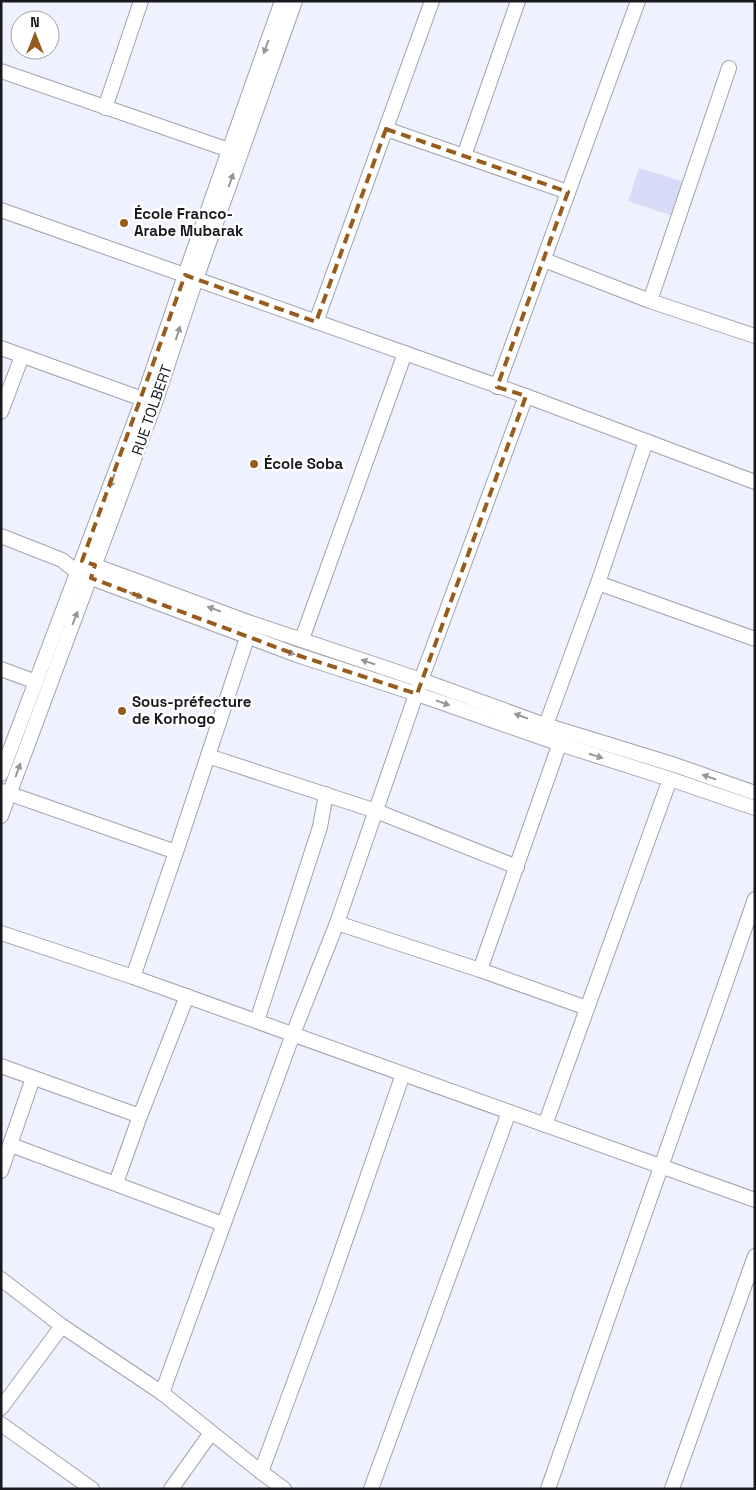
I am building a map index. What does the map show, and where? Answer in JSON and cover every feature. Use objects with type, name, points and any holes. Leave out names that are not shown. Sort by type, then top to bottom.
[{"type":"street","points":[[105,108],[141,1]]},
{"type":"street","name":"RUE TOLBERT","points":[[1,816],[5,793],[149,401],[229,150],[282,1]]},
{"type":"street","name":"RUE TOLBERT","points":[[190,277],[295,1]]},
{"type":"street","points":[[316,322],[432,1]]},
{"type":"street","points":[[464,156],[518,1]]},
{"type":"street","points":[[497,387],[638,1]]},
{"type":"street","points":[[650,301],[729,68]]},
{"type":"street","points":[[1,71],[229,150]]},
{"type":"street","points":[[386,129],[568,192]]},
{"type":"street","points":[[1,210],[526,396],[755,482]]},
{"type":"street","points":[[544,260],[650,301],[755,336]]},
{"type":"street","points":[[1,348],[149,401]]},
{"type":"street","points":[[302,639],[405,353]]},
{"type":"street","points":[[1,412],[22,356]]},
{"type":"street","points":[[162,1392],[293,1034],[337,923],[421,680],[526,396]]},
{"type":"street","points":[[543,732],[598,583],[646,441]]},
{"type":"street","points":[[1,536],[86,569],[247,637],[417,694],[562,738],[670,779],[755,808]]},
{"type":"street","points":[[86,569],[421,680],[543,732]]},
{"type":"street","name":"RUE TOLBERT","points":[[1,774],[36,682],[86,569]]},
{"type":"street","points":[[598,583],[755,639]]},
{"type":"street","points":[[133,977],[251,623]]},
{"type":"street","points":[[1,669],[36,682]]},
{"type":"street","points":[[562,738],[676,765],[755,793]]},
{"type":"street","points":[[480,970],[562,738]]},
{"type":"street","points":[[208,756],[376,811],[517,867]]},
{"type":"street","points":[[545,1125],[670,779]]},
{"type":"street","points":[[5,793],[176,852]]},
{"type":"street","points":[[256,1021],[320,827],[326,794]]},
{"type":"street","points":[[548,1489],[755,899]]},
{"type":"street","points":[[337,923],[480,970],[587,1008]]},
{"type":"street","points":[[1,933],[133,977],[755,1200]]},
{"type":"street","points":[[116,1183],[186,996]]},
{"type":"street","points":[[1,1066],[140,1116]]},
{"type":"street","points":[[261,1472],[326,1296],[403,1074]]},
{"type":"street","points":[[1,1171],[33,1078]]},
{"type":"street","points":[[371,1489],[509,1112]]},
{"type":"street","points":[[11,1145],[223,1224]]},
{"type":"street","points":[[672,1489],[755,1256]]},
{"type":"street","points":[[1,1279],[62,1326],[162,1392],[284,1489]]},
{"type":"street","points":[[1,1408],[62,1326]]},
{"type":"street","points":[[1,1424],[92,1489]]},
{"type":"street","points":[[171,1489],[212,1432]]},
{"type":"highlighted area","points":[[386,129],[568,192],[497,387],[526,396],[417,694],[297,655],[91,578],[95,565],[82,561],[185,275],[316,322]]},
{"type":"shaded area","points":[[639,168],[684,182],[673,216],[628,201]]},
{"type":"place","name":"École Franco- Arabe Mubarak","points":[[124,223]]},
{"type":"place","name":"École Soba","points":[[254,464]]},
{"type":"place","name":"Sous-préfecture de Korhogo","points":[[122,711]]}]
